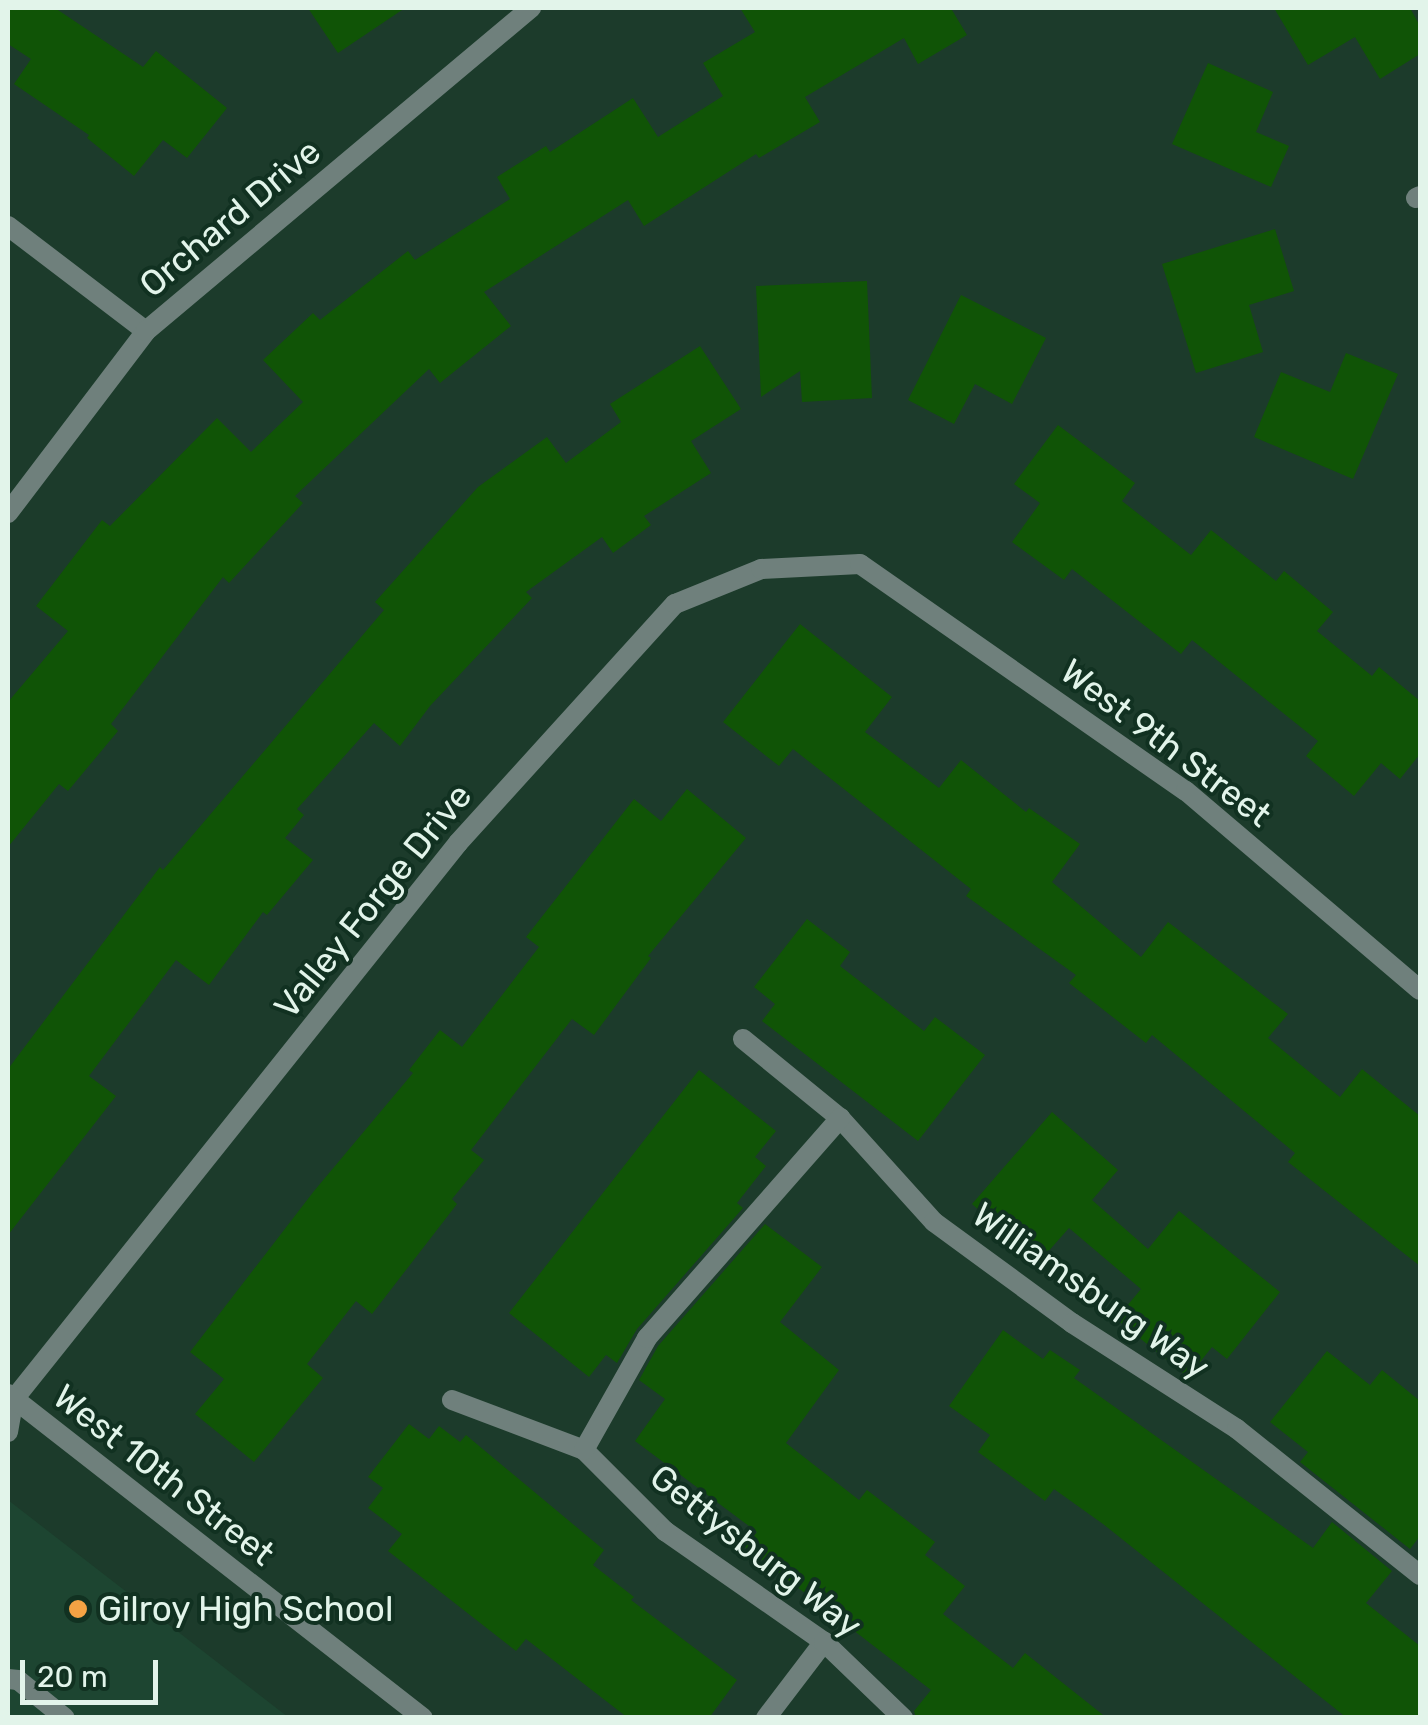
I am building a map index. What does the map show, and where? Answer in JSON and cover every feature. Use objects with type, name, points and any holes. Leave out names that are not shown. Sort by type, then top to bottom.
[{"type":"street","name":"Orchard Drive","points":[[8,513],[146,330],[531,8]]},
{"type":"street","points":[[8,226],[146,330]]},
{"type":"street","name":"West 9th Street","points":[[860,564],[1186,790],[1420,990]]},
{"type":"street","name":"Valley Forge Drive","points":[[11,1396],[458,843],[675,604],[761,569],[860,564]]},
{"type":"street","name":"Williamsburg Way","points":[[742,1039],[840,1118],[934,1222],[1072,1322],[1237,1430],[1420,1574]]},
{"type":"street","points":[[584,1450],[647,1338],[840,1118]]},
{"type":"street","points":[[8,1432],[11,1396]]},
{"type":"street","name":"West 10th Street","points":[[11,1396],[422,1718]]},
{"type":"street","name":"Gettysburg Way","points":[[452,1400],[584,1450],[665,1531],[824,1642],[903,1718]]},
{"type":"street","points":[[766,1718],[824,1642]]},
{"type":"street","points":[[8,1679],[18,1680],[65,1718]]},
{"type":"shaded area","name":"Gilroy High School","points":[[8,1500],[288,1717],[8,1717]]},
{"type":"building","points":[[8,8],[55,8],[143,67],[156,51],[227,108],[187,158],[163,140],[134,176],[87,138],[89,135],[14,84],[31,59],[8,44]]},
{"type":"building","points":[[308,8],[405,8],[338,53]]},
{"type":"building","points":[[740,8],[956,8],[952,10],[967,35],[918,64],[904,38],[805,97],[820,122],[759,158],[756,154],[644,226],[628,200],[484,292],[511,326],[440,383],[429,369],[295,496],[303,503],[229,583],[223,577],[111,724],[118,731],[68,791],[59,784],[8,847],[8,702],[68,631],[36,606],[102,520],[110,526],[217,418],[251,452],[303,402],[263,360],[313,313],[320,320],[408,251],[415,260],[510,199],[497,177],[546,146],[550,152],[633,98],[658,137],[723,96],[703,63],[755,32]]},
{"type":"building","points":[[1274,8],[1410,8],[1420,26],[1420,54],[1380,79],[1355,37],[1308,65]]},
{"type":"building","points":[[1208,63],[1273,92],[1256,132],[1289,146],[1271,187],[1172,144]]},
{"type":"building","points":[[1275,229],[1294,291],[1249,305],[1263,352],[1196,373],[1162,264]]},
{"type":"building","points":[[867,281],[872,398],[802,402],[800,371],[761,397],[756,286]]},
{"type":"building","points":[[961,295],[1046,338],[1012,404],[975,384],[954,424],[908,400]]},
{"type":"building","points":[[700,346],[741,409],[691,441],[711,473],[644,516],[651,525],[613,553],[602,537],[526,592],[532,598],[430,706],[400,746],[374,723],[297,809],[304,815],[285,838],[313,860],[267,915],[263,912],[209,985],[176,960],[89,1076],[116,1096],[8,1235],[8,1069],[160,867],[163,870],[384,610],[375,602],[478,487],[547,437],[566,463],[621,422],[610,404]]},
{"type":"building","points":[[1346,353],[1398,374],[1353,479],[1254,437],[1281,372],[1330,392]]},
{"type":"building","points":[[1058,425],[1135,483],[1122,501],[1191,555],[1211,530],[1276,581],[1284,571],[1333,612],[1317,631],[1372,676],[1379,667],[1420,701],[1420,754],[1400,779],[1381,763],[1354,796],[1306,756],[1318,741],[1192,640],[1181,654],[1072,569],[1064,580],[1012,542],[1040,503],[1014,484]]},
{"type":"building","points":[[800,624],[892,697],[865,732],[939,788],[961,760],[1026,812],[1029,808],[1080,844],[1052,882],[1141,957],[1168,922],[1288,1014],[1268,1038],[1340,1097],[1362,1069],[1420,1116],[1420,1266],[1288,1162],[1295,1153],[1152,1035],[1146,1043],[1069,983],[1076,975],[966,896],[971,889],[793,749],[779,766],[723,722]]},
{"type":"building","points":[[687,789],[746,838],[648,956],[651,958],[594,1035],[572,1019],[471,1150],[484,1160],[452,1199],[457,1204],[372,1314],[356,1301],[307,1364],[323,1378],[254,1462],[195,1414],[224,1379],[190,1352],[314,1191],[413,1073],[409,1070],[440,1030],[462,1047],[539,947],[526,937],[634,799],[661,821]]},
{"type":"building","points":[[807,919],[850,952],[840,966],[924,1031],[935,1017],[985,1055],[918,1141],[762,1021],[775,1004],[754,987]]},
{"type":"building","points":[[699,1070],[776,1131],[755,1157],[766,1166],[737,1203],[743,1208],[637,1329],[617,1363],[606,1355],[589,1377],[509,1313]]},
{"type":"building","points":[[1052,1112],[1118,1170],[1092,1200],[1148,1249],[1179,1211],[1280,1292],[1227,1359],[1212,1347],[1188,1377],[1116,1319],[1141,1289],[1069,1228],[1038,1263],[972,1204]]},
{"type":"building","points":[[765,1224],[822,1267],[780,1322],[839,1370],[786,1443],[859,1500],[867,1490],[935,1542],[925,1555],[965,1586],[943,1614],[1013,1668],[1025,1653],[1107,1718],[916,1718],[914,1711],[931,1690],[745,1547],[757,1532],[635,1441],[665,1399],[639,1380],[658,1346]]},
{"type":"building","points":[[1003,1330],[1043,1359],[1050,1350],[1080,1370],[1074,1378],[1313,1548],[1332,1522],[1392,1571],[1366,1603],[1420,1646],[1420,1718],[1347,1718],[1103,1524],[1054,1489],[1045,1501],[978,1452],[990,1435],[949,1406]]},
{"type":"building","points":[[1327,1351],[1370,1385],[1382,1370],[1420,1401],[1420,1536],[1410,1549],[1300,1462],[1308,1452],[1270,1422]]},
{"type":"building","points":[[409,1424],[429,1439],[439,1426],[460,1442],[466,1435],[604,1550],[593,1565],[634,1597],[631,1600],[737,1680],[709,1718],[628,1718],[526,1639],[516,1651],[388,1551],[402,1534],[368,1508],[383,1488],[368,1477]]},
{"type":"place","name":"Gilroy High School","points":[[78,1609]]}]
